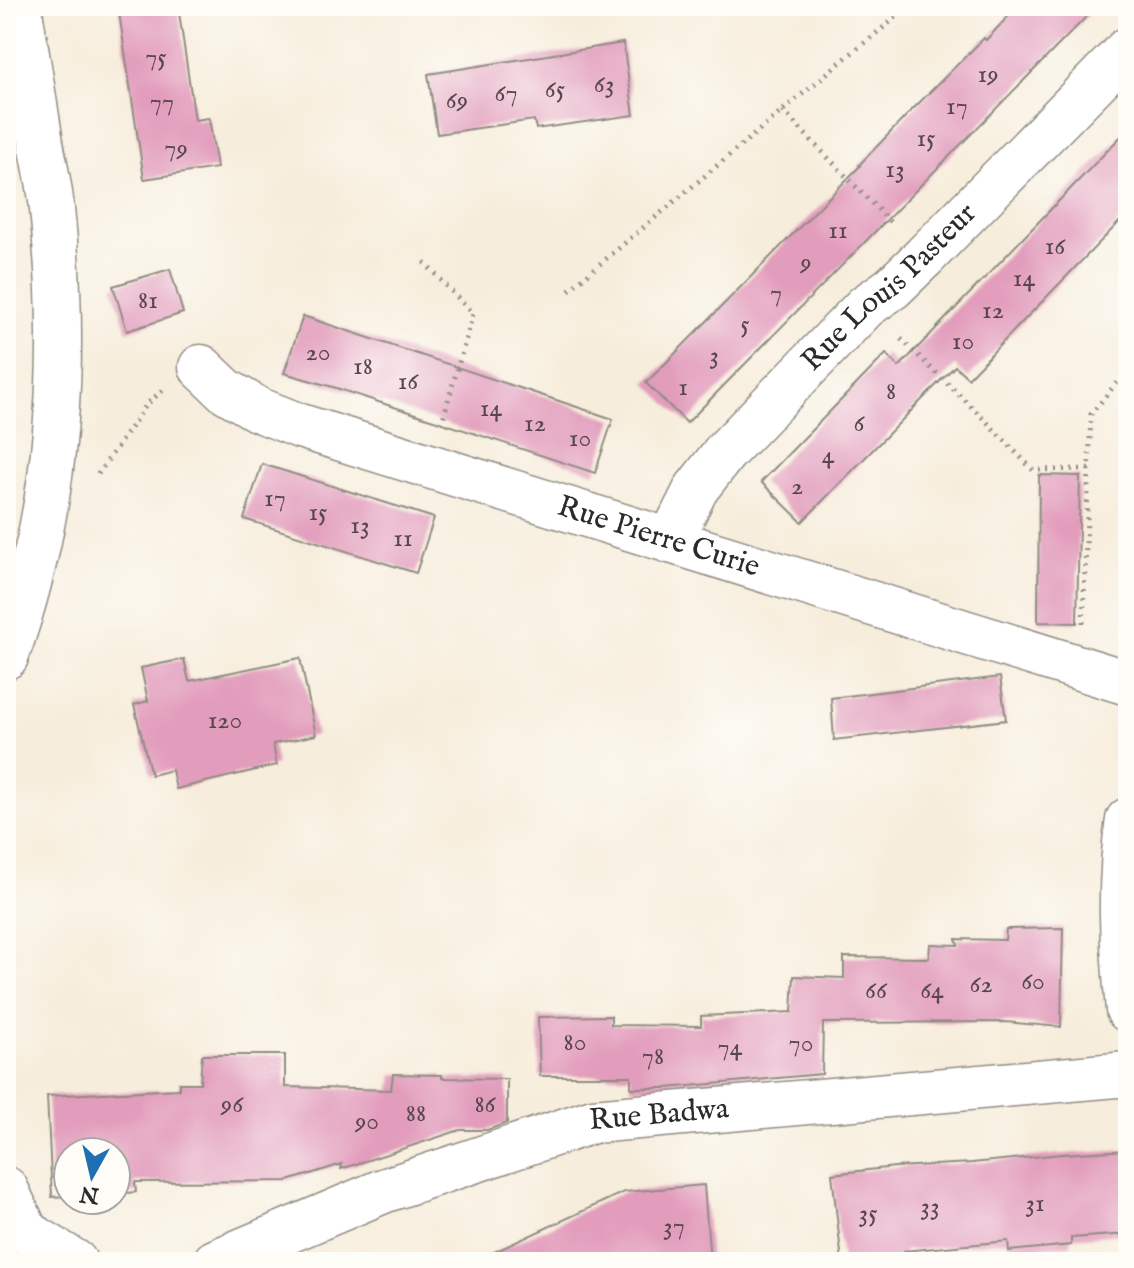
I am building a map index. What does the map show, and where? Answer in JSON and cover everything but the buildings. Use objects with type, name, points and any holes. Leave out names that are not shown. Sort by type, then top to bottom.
[{"type":"street","points":[[6,657],[20,618],[54,456],[60,328],[52,209],[19,6]]},
{"type":"street","name":"Rue Louis Pasteur","points":[[670,541],[696,489],[724,453],[866,306],[892,288],[924,257],[1128,49]]},
{"type":"street","name":"Rue Pierre Curie","points":[[201,367],[225,390],[257,409],[300,426],[1128,683]]},
{"type":"street","points":[[1128,820],[1122,907],[1128,1010]]},
{"type":"street","name":"Rue Badwa","points":[[215,1262],[383,1191],[593,1121],[1128,1074]]},
{"type":"street","points":[[6,1189],[26,1232],[75,1262]]},
{"type":"path","points":[[569,290],[910,6]]},
{"type":"path","points":[[783,111],[924,257]]},
{"type":"path","points":[[424,262],[473,314],[429,465]]},
{"type":"path","points":[[866,306],[1033,470],[1090,469]]},
{"type":"path","points":[[46,504],[76,503],[147,404],[171,382],[201,367]]},
{"type":"path","points":[[1081,668],[1091,414],[1128,369]]}]
